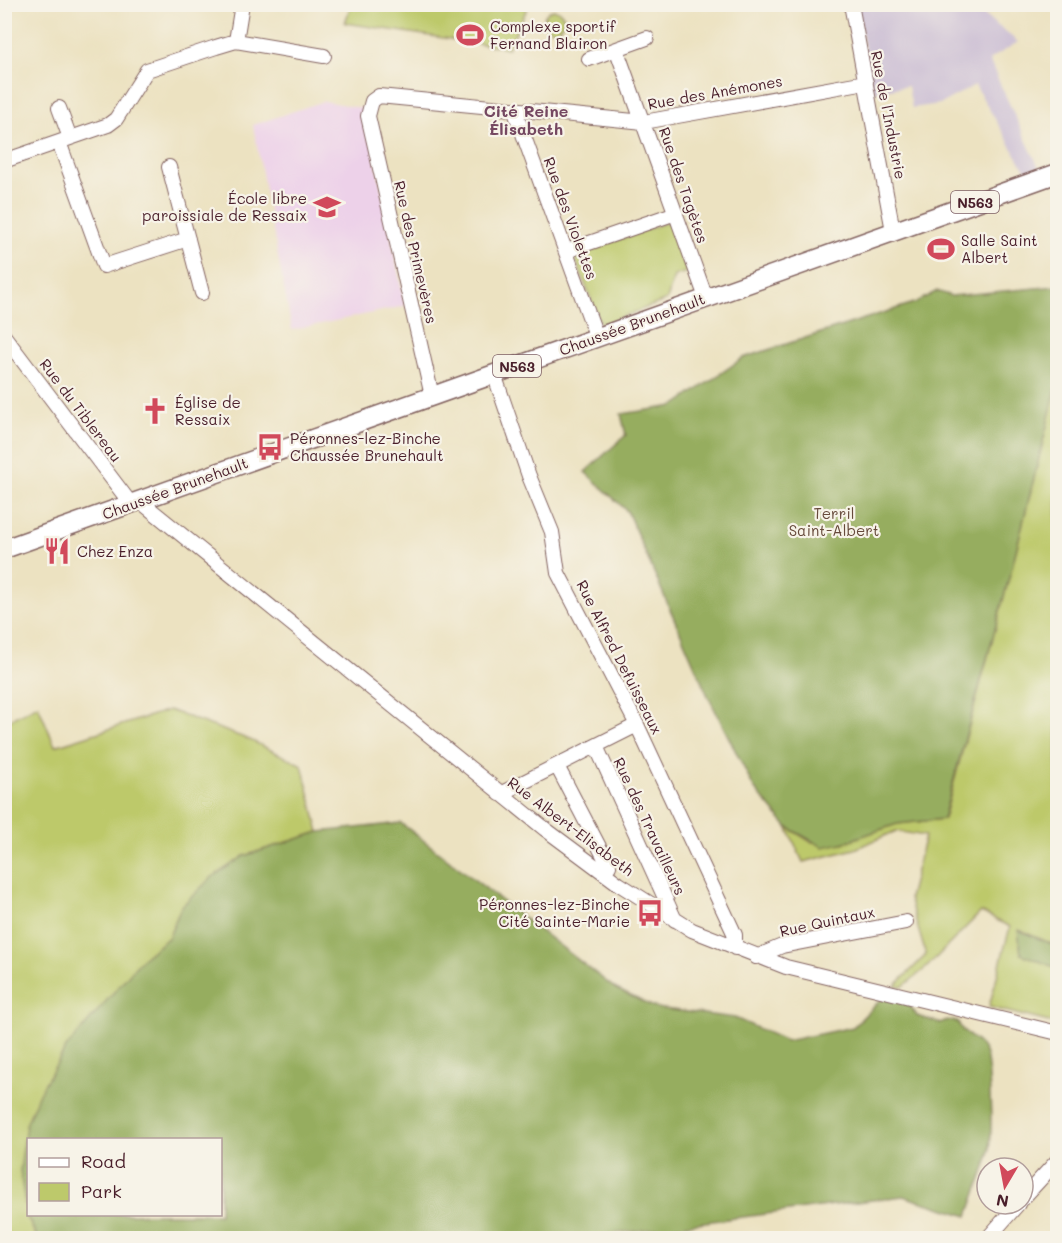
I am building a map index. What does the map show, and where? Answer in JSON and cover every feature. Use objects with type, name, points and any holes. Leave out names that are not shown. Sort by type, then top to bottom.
[{"type":"main road","name":"Chaussée Brunehault","points":[[4,549],[1058,173]]},
{"type":"street","points":[[236,41],[242,4]]},
{"type":"street","name":"Rue de l'Industrie","points":[[851,4],[893,231]]},
{"type":"street","points":[[589,59],[617,51],[647,38]]},
{"type":"street","points":[[4,161],[108,125],[116,119],[147,70],[236,41],[324,56]]},
{"type":"street","name":"Rue des Tagètes","points":[[617,51],[706,298]]},
{"type":"street","name":"Rue des Anémones","points":[[368,116],[372,101],[379,96],[391,95],[644,122],[866,82]]},
{"type":"street","points":[[58,108],[64,140],[104,266],[188,239]]},
{"type":"street","name":"Rue des Violettes","points":[[514,109],[597,338]]},
{"type":"street","name":"Rue des Primevères","points":[[368,116],[432,396]]},
{"type":"street","points":[[169,167],[202,293]]},
{"type":"street","points":[[566,251],[676,213]]},
{"type":"street","name":"Rue du Tiblereau","points":[[4,336],[136,502]]},
{"type":"street","name":"Rue Alfred Defuisseaux","points":[[494,374],[528,476],[552,532],[558,573],[637,725],[735,935],[735,948]]},
{"type":"street","name":"Rue Albert-Elisabeth","points":[[136,502],[500,794],[604,873],[675,920],[756,957],[836,980],[1058,1033]]},
{"type":"street","points":[[500,794],[637,725]]},
{"type":"street","name":"Rue des Travailleurs","points":[[596,746],[675,920]]},
{"type":"street","points":[[556,766],[609,866],[604,873]]},
{"type":"street","name":"Rue Quintaux","points":[[756,957],[782,946],[906,922]]},
{"type":"street","points":[[1035,1185],[1058,1160]]},
{"type":"street","points":[[988,1239],[1008,1216]]},
{"type":"shaded area","points":[[857,5],[972,5],[1018,42],[989,60],[1042,174],[1030,178],[975,85],[940,104],[912,108],[908,86],[872,92]]},
{"type":"shaded area","name":"École libre paroissiale de Ressaix","points":[[324,101],[365,109],[405,306],[292,330],[253,125]]},
{"type":"green space","name":"Complexe sportif Fernand Blairon","points":[[351,4],[529,5],[508,48],[345,23]]},
{"type":"green space","points":[[554,10],[561,13],[564,20],[561,27],[554,30],[547,27],[544,20],[547,13]]},
{"type":"green space","points":[[670,221],[687,272],[674,276],[667,300],[601,325],[574,256]]},
{"type":"green space","name":"Terril Saint-Albert","points":[[1057,286],[1057,385],[1012,567],[943,819],[897,824],[842,843],[823,847],[787,827],[754,788],[708,696],[627,511],[585,472],[626,435],[621,414],[674,406],[743,358],[917,302],[937,291],[951,296]]},
{"type":"green space","points":[[1057,385],[1057,946],[1019,930],[1021,954],[1057,968],[1057,1024],[989,1007],[1010,927],[981,912],[926,968],[902,987],[895,986],[926,955],[909,898],[925,836],[896,831],[855,849],[803,862],[787,827],[811,842],[842,843],[897,824],[944,819],[1012,567]]},
{"type":"green space","points":[[38,705],[55,746],[169,710],[250,740],[302,765],[319,832],[244,856],[181,907],[169,937],[142,959],[26,1125],[27,1217],[37,1238],[5,1238],[5,722]]},
{"type":"green space","points":[[401,823],[616,989],[656,1008],[735,1018],[786,1041],[853,1027],[883,997],[909,1004],[917,1016],[940,1023],[947,1020],[958,1022],[963,1031],[979,1043],[985,1052],[990,1103],[989,1154],[988,1156],[975,1156],[975,1195],[968,1216],[903,1196],[598,1236],[599,1238],[38,1238],[27,1217],[20,1171],[26,1125],[39,1093],[66,1048],[142,959],[169,937],[181,907],[211,878],[244,856],[319,832]]},
{"type":"green space","points":[[1018,930],[1057,946],[1057,968],[1021,954]]},
{"type":"place","name":"Complexe sportif Fernand Blairon","points":[[470,35]]},
{"type":"place","name":"École libre paroissiale de Ressaix","points":[[327,207]]},
{"type":"place","name":"Salle Saint Albert","points":[[941,249]]},
{"type":"place","name":"Église de Ressaix","points":[[155,411]]},
{"type":"place","name":"Péronnes-lez-Binche Chaussée Brunehault","points":[[270,447]]},
{"type":"place","name":"Chez Enza","points":[[57,551]]},
{"type":"place","name":"Péronnes-lez-Binche Cité Sainte-Marie","points":[[650,913]]},
{"type":"district","name":"Cité Reine Élisabeth","points":[[526,119]]}]
